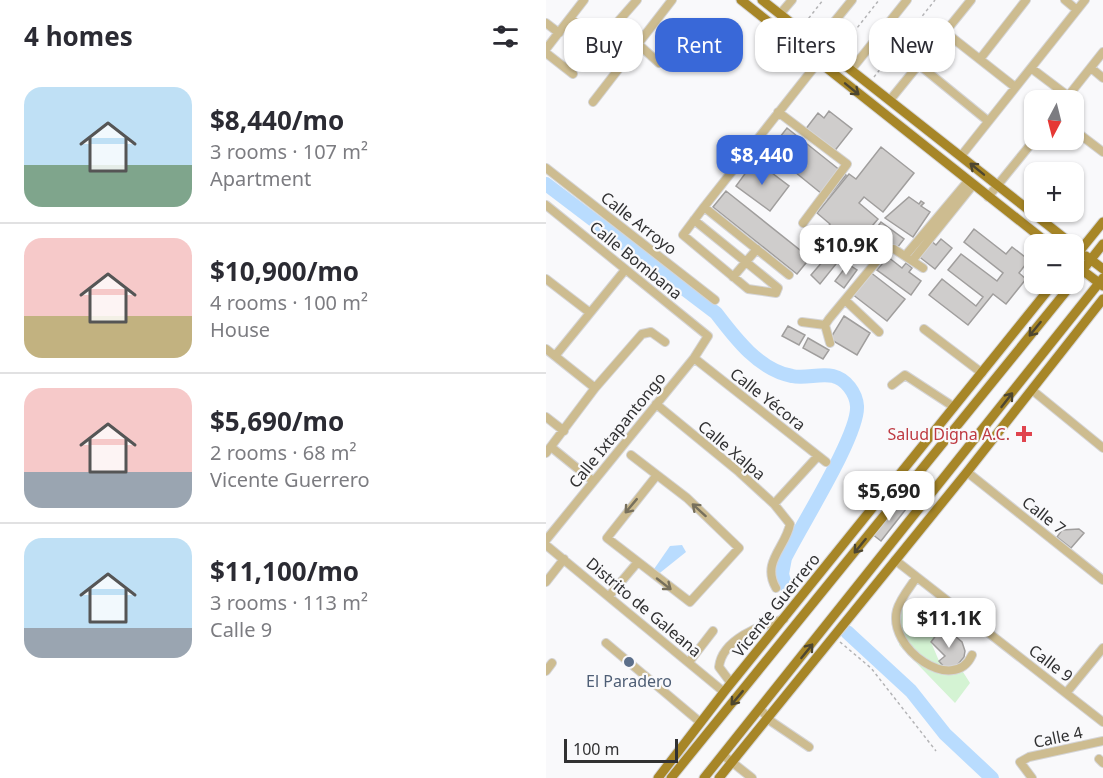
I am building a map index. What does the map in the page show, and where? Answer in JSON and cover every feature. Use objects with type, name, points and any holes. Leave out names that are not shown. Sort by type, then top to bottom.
[{"type":"main road","points":[[741,0],[764,18]]},
{"type":"main road","points":[[755,11],[763,0],[785,18]]},
{"type":"main road","points":[[831,72],[1036,234]]},
{"type":"main road","points":[[853,72],[1056,234]]},
{"type":"main road","points":[[1084,241],[1103,222]]},
{"type":"main road","points":[[1084,269],[1103,244]]},
{"type":"main road","points":[[1084,256],[1103,269]]},
{"type":"main road","points":[[704,778],[1102,283],[1084,272]]},
{"type":"main road","name":"Vicente Guerrero","points":[[658,778],[731,683],[1045,294]]},
{"type":"main road","points":[[671,778],[1063,294]]},
{"type":"main road","points":[[719,778],[1101,306]]},
{"type":"main road","points":[[936,490],[947,497]]},
{"type":"main road","points":[[714,726],[724,692]]},
{"type":"street","points":[[570,18],[585,0]]},
{"type":"street","points":[[621,18],[637,0]]},
{"type":"street","points":[[643,36],[672,0]]},
{"type":"street","points":[[780,14],[792,0]]},
{"type":"street","points":[[837,18],[852,0]]},
{"type":"street","points":[[857,62],[907,0]]},
{"type":"street","points":[[955,20],[971,0]]},
{"type":"street","points":[[980,59],[1026,0]]},
{"type":"street","points":[[1065,0],[1077,10]]},
{"type":"street","points":[[961,156],[1085,0]]},
{"type":"street","points":[[546,23],[559,33]]},
{"type":"street","points":[[564,26],[546,51],[573,74]]},
{"type":"street","points":[[955,40],[1015,87]]},
{"type":"street","points":[[643,48],[655,59]]},
{"type":"street","points":[[1073,90],[1103,52]]},
{"type":"street","points":[[1031,68],[1057,90]]},
{"type":"street","points":[[1091,68],[1103,78]]},
{"type":"street","points":[[593,102],[615,72]]},
{"type":"street","points":[[694,220],[778,288],[776,293],[752,291],[683,235],[694,220],[704,207],[778,112],[810,72]]},
{"type":"street","points":[[890,100],[912,72]]},
{"type":"street","points":[[928,72],[988,121]]},
{"type":"street","points":[[778,112],[847,165],[803,223]]},
{"type":"street","points":[[1084,138],[1103,152]]},
{"type":"street","points":[[988,197],[1026,150]]},
{"type":"street","name":"Calle Arroyo","points":[[546,168],[715,300]]},
{"type":"street","points":[[908,258],[970,183]]},
{"type":"street","name":"Calle Bombana","points":[[546,205],[708,336]]},
{"type":"street","points":[[704,207],[789,275]]},
{"type":"street","points":[[733,277],[757,249]]},
{"type":"street","points":[[825,326],[885,250],[894,249],[923,268]]},
{"type":"street","points":[[555,356],[625,270]]},
{"type":"street","points":[[546,279],[589,312]]},
{"type":"street","points":[[845,300],[879,332]]},
{"type":"street","points":[[802,322],[825,326]]},
{"type":"street","points":[[825,326],[830,343]]},
{"type":"street","points":[[924,329],[982,373]]},
{"type":"street","points":[[593,481],[549,450],[595,388],[642,334],[651,332],[665,342]]},
{"type":"street","name":"Calle Ixtapantongo","points":[[546,540],[694,358],[708,336]]},
{"type":"street","points":[[546,349],[595,388]]},
{"type":"street","name":"Calle Yécora","points":[[694,358],[826,462]]},
{"type":"street","points":[[892,385],[905,375],[954,407]]},
{"type":"street","points":[[1032,390],[1103,448]]},
{"type":"street","name":"Calle Xalpa","points":[[656,404],[774,504],[786,518],[789,528],[772,559],[771,580],[776,588]]},
{"type":"street","points":[[546,417],[564,431]]},
{"type":"street","points":[[631,456],[657,475],[687,498],[739,548],[690,602],[607,538],[657,475]]},
{"type":"street","points":[[774,504],[818,456]]},
{"type":"street","name":"Calle 7","points":[[967,472],[1103,580]]},
{"type":"street","name":"Distrito de Galeana","points":[[546,545],[724,692]]},
{"type":"street","points":[[546,582],[564,559]]},
{"type":"street","name":"Calle 9","points":[[896,561],[1103,722]]},
{"type":"street","points":[[609,596],[637,563]]},
{"type":"street","points":[[916,578],[897,609],[896,622],[902,642],[924,663],[940,669],[954,669],[969,662],[972,655]]},
{"type":"street","points":[[731,683],[719,668],[719,661],[735,642],[757,626],[785,618]]},
{"type":"street","points":[[690,662],[713,631]]},
{"type":"street","points":[[606,643],[700,722]]},
{"type":"street","points":[[1067,692],[1103,648]]},
{"type":"street","points":[[546,671],[552,663]]},
{"type":"street","points":[[760,709],[767,718],[809,747]]},
{"type":"street","name":"Calle 4","points":[[1032,778],[1020,762],[1029,757],[1103,741]]},
{"type":"street","points":[[723,755],[752,778]]},
{"type":"path","points":[[809,18],[823,0]]},
{"type":"path","points":[[857,25],[879,0]]},
{"type":"path","points":[[868,84],[935,0]]},
{"type":"path","points":[[776,588],[797,604]]},
{"type":"path","points":[[834,637],[871,668],[936,751]]},
{"type":"green space","points":[[908,602],[926,602],[956,630],[940,630],[931,642],[939,661],[949,673],[963,672],[970,683],[955,703],[899,645],[902,608]]},
{"type":"water","points":[[682,545],[686,552],[656,576],[652,572],[670,546]]},
{"type":"building","points":[[829,111],[852,129],[833,153],[805,130],[818,113],[824,118]]},
{"type":"building","points":[[787,128],[846,175],[827,198],[769,151]]},
{"type":"building","points":[[881,147],[914,173],[883,212],[864,197],[859,203],[878,219],[856,245],[843,234],[838,242],[848,249],[820,284],[811,275],[823,261],[811,251],[815,244],[810,241],[815,234],[820,237],[830,224],[817,213],[849,174],[856,179]]},
{"type":"building","points":[[755,160],[789,186],[770,211],[736,186]]},
{"type":"building","points":[[726,191],[810,258],[797,274],[713,207]]},
{"type":"building","points":[[909,197],[919,204],[921,201],[924,203],[921,206],[930,212],[913,237],[885,218]]},
{"type":"building","points":[[881,222],[904,239],[897,248],[874,231]]},
{"type":"building","points":[[974,229],[1006,254],[1012,247],[1024,256],[1024,266],[1019,273],[1024,277],[1024,282],[1006,304],[993,294],[968,325],[929,295],[942,279],[976,306],[983,297],[948,270],[961,254],[997,281],[1003,273],[964,242]]},
{"type":"building","points":[[874,233],[881,238],[874,247],[868,242]]},
{"type":"building","points":[[941,239],[952,248],[935,269],[917,255],[930,240],[936,245]]},
{"type":"building","points":[[858,246],[868,252],[860,263],[850,257]]},
{"type":"building","points":[[888,257],[902,268],[906,263],[912,268],[909,272],[921,281],[911,295],[877,270]]},
{"type":"building","points":[[848,264],[857,270],[844,288],[835,281]]},
{"type":"building","points":[[870,272],[905,299],[887,321],[852,294]]},
{"type":"building","points":[[844,316],[870,333],[857,355],[830,339]]},
{"type":"building","points":[[788,326],[805,335],[799,345],[782,336]]},
{"type":"building","points":[[808,338],[829,350],[823,359],[803,348]]},
{"type":"building","points":[[898,502],[906,509],[881,541],[872,534]]},
{"type":"building","points":[[1079,529],[1084,533],[1071,548],[1057,537],[1062,530]]},
{"type":"building","points":[[940,630],[948,630],[962,642],[965,651],[964,657],[950,674],[939,661],[945,656],[931,642]]},
{"type":"waterway","points":[[546,184],[716,313],[731,333],[758,360],[780,373],[792,376],[833,376],[846,383],[852,392],[857,406],[849,438],[785,558],[782,574],[785,585]]},
{"type":"waterway","points":[[847,632],[911,691],[945,734],[992,778]]},
{"type":"place","name":"Salud Digna A.C.","points":[[1024,434]]},
{"type":"place","name":"El Paradero","points":[[629,662]]}]
